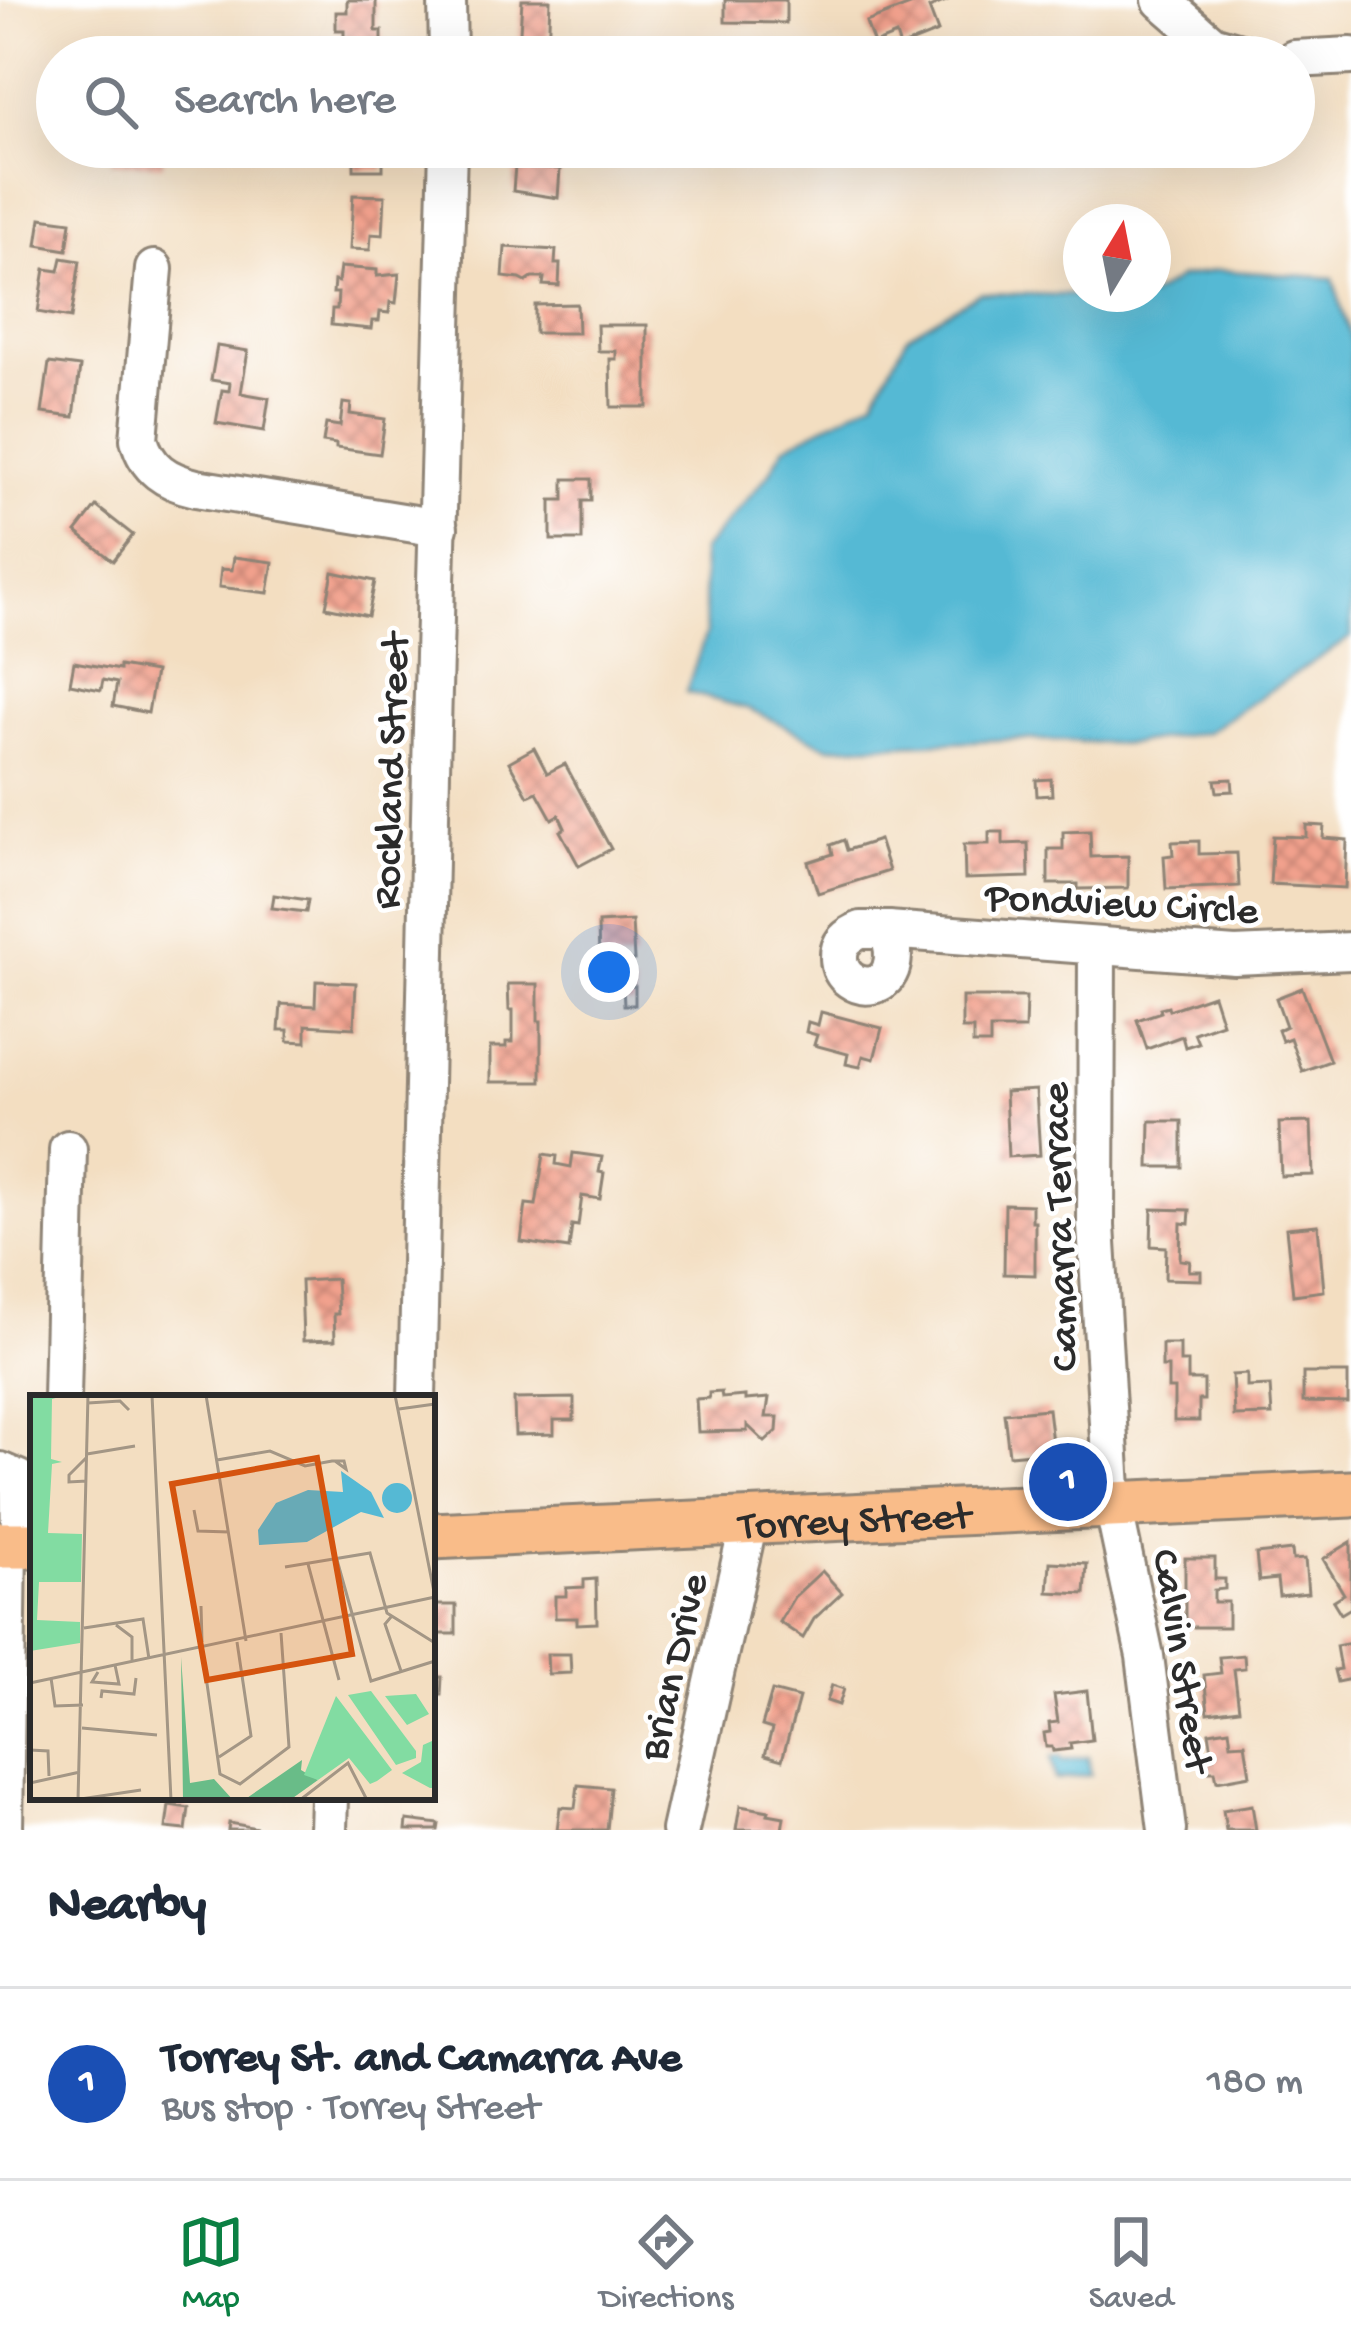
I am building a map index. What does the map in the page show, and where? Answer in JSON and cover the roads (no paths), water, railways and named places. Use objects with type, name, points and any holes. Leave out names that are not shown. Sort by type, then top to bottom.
[{"type":"main road","name":"Torrey Street","points":[[435,1536],[1351,1494]]},
{"type":"street","points":[[447,0],[448,36]]},
{"type":"street","points":[[1161,0],[1203,36]]},
{"type":"street","points":[[1315,58],[1351,56]]},
{"type":"street","name":"Rockland Street","points":[[417,1395],[448,168]]},
{"type":"street","points":[[154,269],[139,439],[154,470],[196,488],[439,528]]},
{"type":"street","name":"Pondview Circle","points":[[888,930],[1234,956],[1351,951]]},
{"type":"street","name":"Camarra Terrace","points":[[1097,946],[1096,1226],[1113,1505]]},
{"type":"street","points":[[62,1395],[68,1148]]},
{"type":"street","points":[[4,1830],[17,1471]]},
{"type":"street","name":"Calvin Street","points":[[1113,1505],[1145,1656],[1167,1830]]},
{"type":"street","name":"Brian Drive","points":[[680,1830],[749,1522]]},
{"type":"water","points":[[1217,270],[1333,278],[1351,340],[1351,637],[1207,732],[1129,744],[1018,739],[829,747],[749,709],[686,692],[706,633],[702,551],[769,474],[784,447],[874,399],[908,335],[980,293],[1063,295],[1063,312],[1171,312],[1171,283]]},
{"type":"water","points":[[1088,1757],[1091,1775],[1055,1780],[1051,1758],[1062,1761]]},
{"type":"place","name":"Torrey St. and Camarra Ave","points":[[1068,1482]]}]
